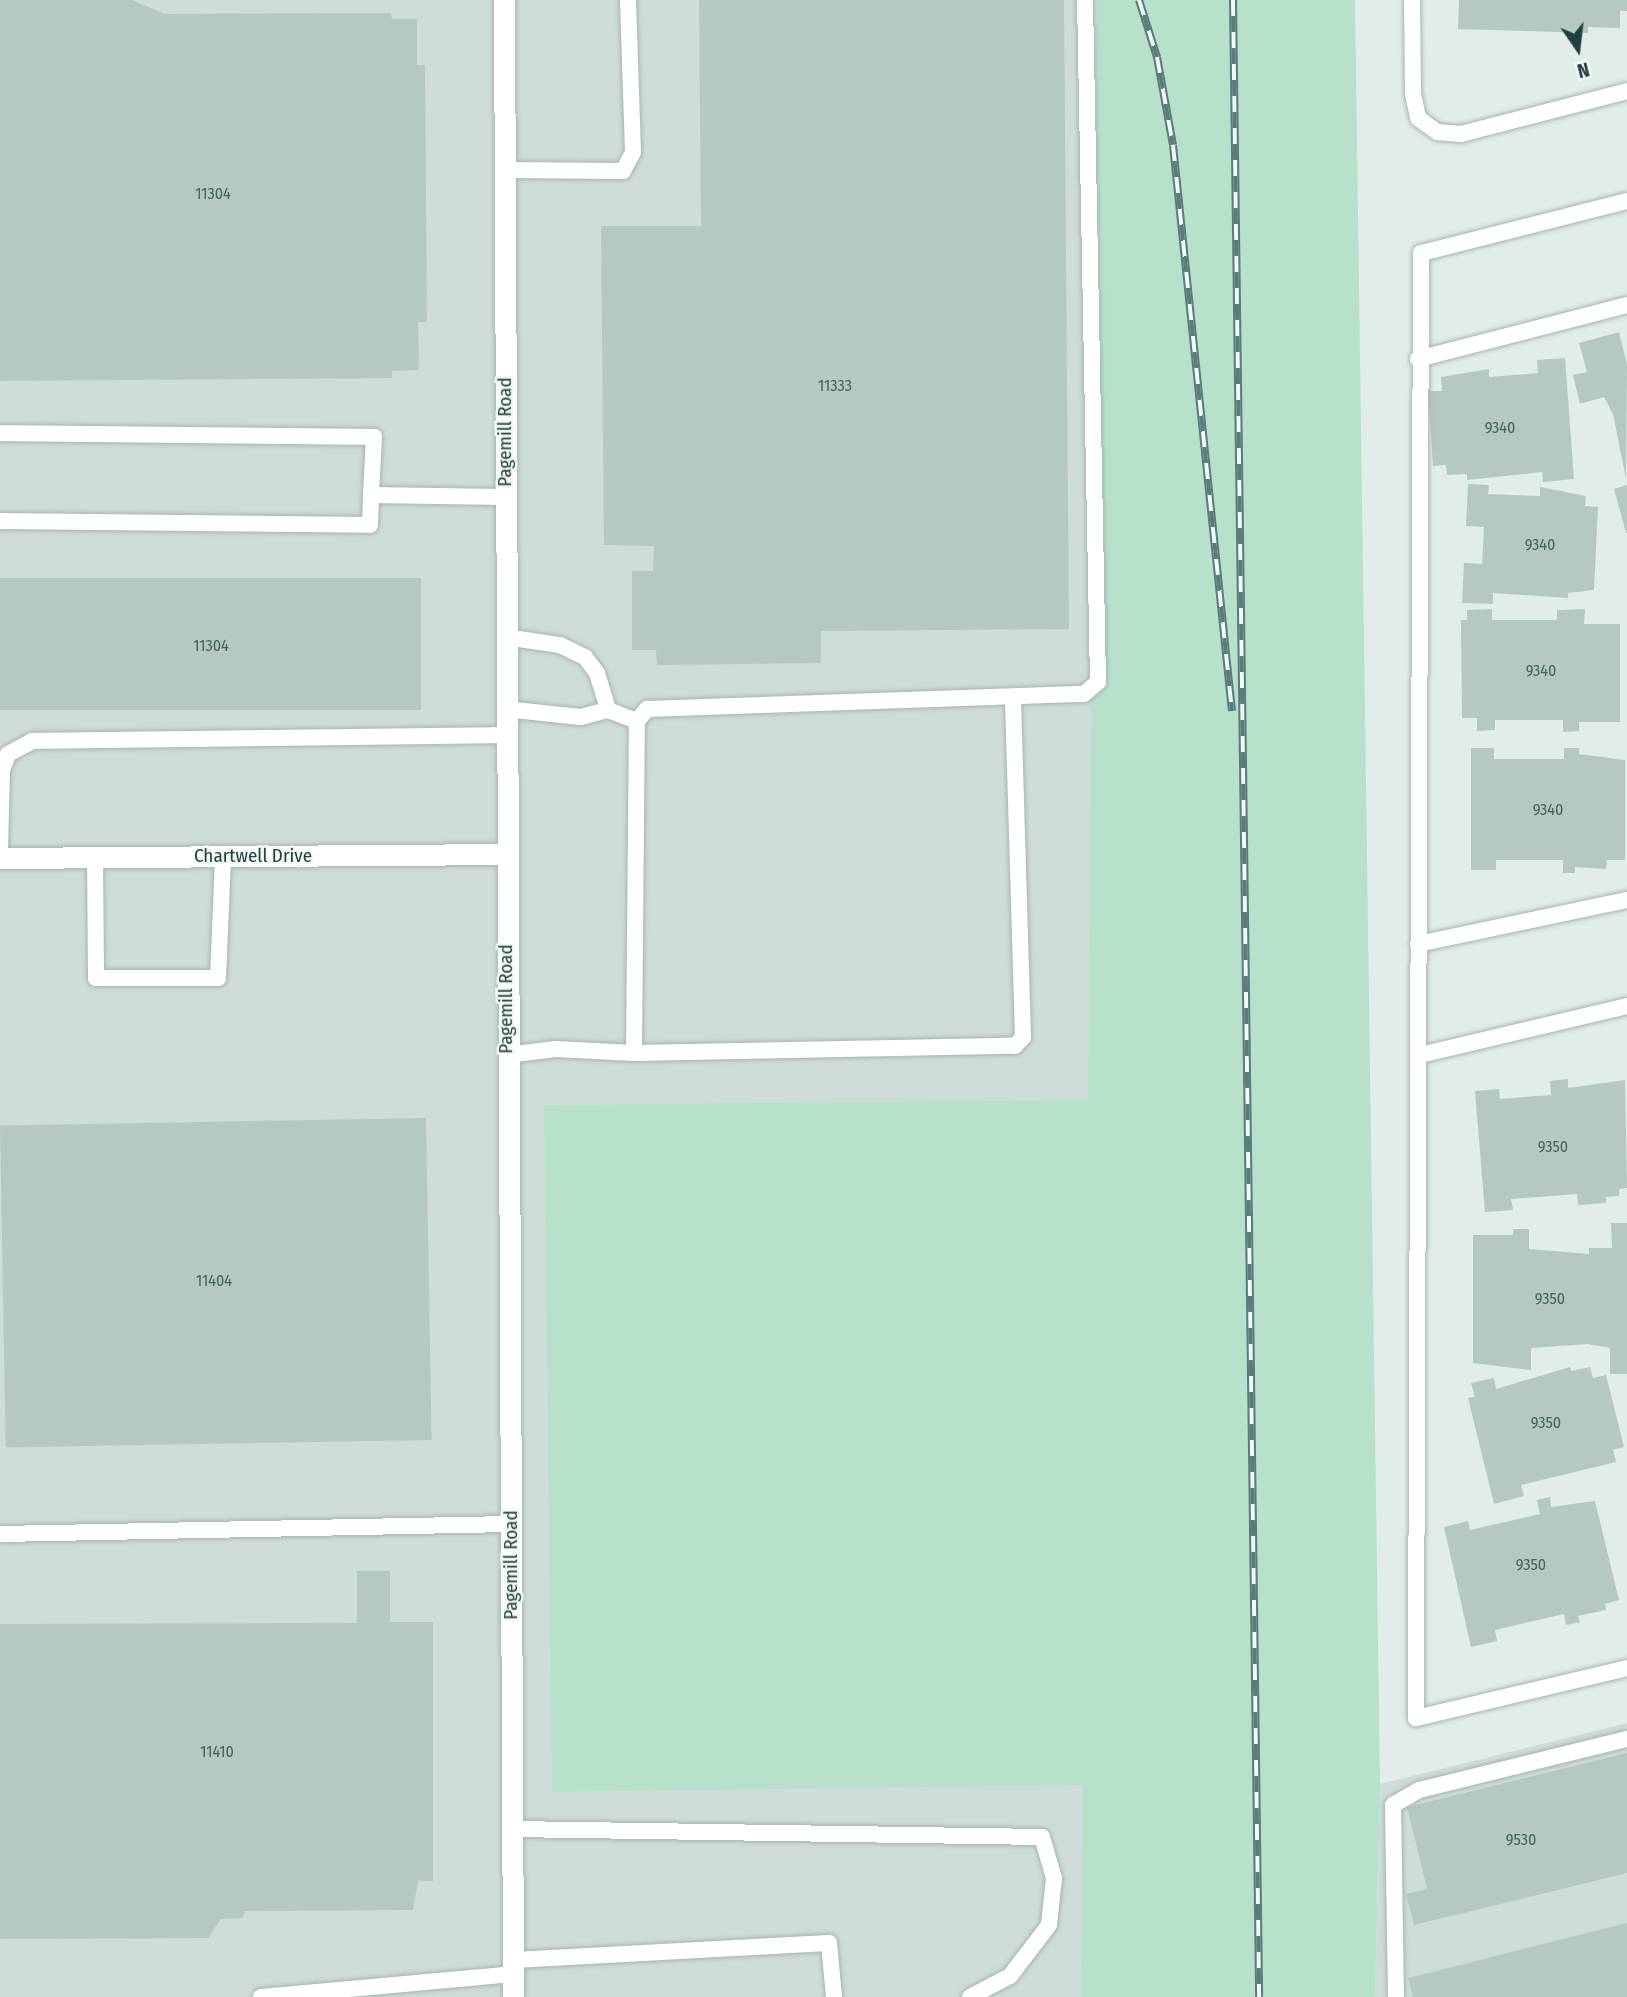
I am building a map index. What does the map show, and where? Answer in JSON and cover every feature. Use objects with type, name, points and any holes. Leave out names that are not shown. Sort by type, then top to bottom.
[{"type":"street","name":"Pagemill Road","points":[[504,0],[505,735],[513,1997]]},
{"type":"street","name":"Chartwell Drive","points":[[0,858],[506,854]]},
{"type":"lane","points":[[504,170],[623,171],[633,152],[628,0]]},
{"type":"lane","points":[[634,1053],[637,721],[647,709],[1084,694],[1098,682],[1085,0]]},
{"type":"lane","points":[[1412,0],[1412,94],[1418,118],[1437,132],[1461,134],[1627,91]]},
{"type":"lane","points":[[1627,201],[1421,253],[1418,359],[1420,1055],[1416,1718],[1627,1668]]},
{"type":"lane","points":[[1418,359],[1627,305]]},
{"type":"lane","points":[[0,433],[374,437],[370,525],[0,521]]},
{"type":"lane","points":[[371,495],[505,497]]},
{"type":"lane","points":[[505,637],[560,645],[585,657],[597,673],[608,710]]},
{"type":"lane","points":[[507,1055],[556,1049],[634,1053],[1015,1046],[1023,1037],[1013,697]]},
{"type":"lane","points":[[505,709],[581,717],[608,710],[637,721]]},
{"type":"lane","points":[[0,850],[2,770],[8,754],[33,741],[505,735]]},
{"type":"lane","points":[[95,857],[96,978],[218,978],[223,857]]},
{"type":"lane","points":[[1419,944],[1627,900]]},
{"type":"lane","points":[[1420,1055],[1627,1006]]},
{"type":"lane","points":[[0,1534],[511,1524]]},
{"type":"lane","points":[[1396,1997],[1394,1805],[1419,1790],[1627,1739]]},
{"type":"lane","points":[[511,1829],[1042,1837],[1054,1878],[1049,1925],[1010,1976],[970,1997]]},
{"type":"lane","points":[[261,1997],[513,1967],[829,1943],[834,1997]]},
{"type":"shaded area","points":[[0,0],[1097,0],[1097,1997],[0,1997]]},
{"type":"shaded area","points":[[1627,1723],[1627,1997],[1375,1997],[1380,1784]]},
{"type":"green space","points":[[1097,0],[1355,0],[1380,1784],[1375,1997],[1081,1997],[1083,1785],[552,1792],[544,1105],[1088,1100]]},
{"type":"building","points":[[0,0],[132,0],[165,14],[391,13],[392,19],[417,19],[417,65],[425,65],[427,322],[418,322],[419,370],[392,371],[392,378],[0,381]]},
{"type":"building","points":[[699,0],[1064,0],[1069,629],[821,631],[821,663],[657,665],[656,650],[632,650],[632,571],[653,571],[654,546],[604,545],[601,226],[701,226]]},
{"type":"building","points":[[1459,0],[1627,0],[1627,11],[1620,11],[1620,28],[1588,27],[1588,33],[1458,29]]},
{"type":"building","points":[[1619,332],[1627,364],[1626,479],[1613,414],[1604,397],[1580,404],[1573,375],[1587,372],[1579,343]]},
{"type":"building","points":[[1565,358],[1574,479],[1543,482],[1542,472],[1467,480],[1467,474],[1447,475],[1446,465],[1433,466],[1428,391],[1442,391],[1441,377],[1489,369],[1489,377],[1538,373],[1537,360]]},
{"type":"building","points":[[1468,484],[1489,485],[1488,494],[1540,496],[1540,487],[1586,496],[1585,506],[1598,507],[1594,590],[1568,593],[1568,598],[1493,593],[1493,604],[1462,603],[1464,563],[1482,564],[1484,527],[1466,526]]},
{"type":"building","points":[[1627,485],[1627,533],[1626,533],[1614,489]]},
{"type":"building","points":[[0,578],[421,578],[421,710],[0,710]]},
{"type":"building","points":[[1492,609],[1492,620],[1557,620],[1557,610],[1585,609],[1584,624],[1620,624],[1620,722],[1579,722],[1579,731],[1563,732],[1563,720],[1495,720],[1495,730],[1477,731],[1477,718],[1462,718],[1461,620],[1467,620],[1467,610]]},
{"type":"building","points":[[1471,748],[1494,748],[1494,759],[1564,759],[1564,748],[1579,748],[1579,754],[1625,760],[1625,860],[1607,860],[1606,869],[1575,867],[1575,873],[1563,873],[1563,860],[1496,860],[1496,870],[1471,870]]},
{"type":"building","points":[[1568,1079],[1568,1088],[1625,1080],[1627,1188],[1619,1189],[1619,1196],[1606,1197],[1606,1203],[1578,1205],[1577,1194],[1511,1199],[1513,1210],[1485,1212],[1475,1091],[1499,1089],[1500,1099],[1551,1095],[1550,1081]]},
{"type":"building","points":[[426,1118],[432,1440],[6,1447],[0,1125]]},
{"type":"building","points":[[1611,1223],[1627,1223],[1627,1374],[1610,1374],[1610,1348],[1588,1344],[1531,1348],[1531,1370],[1473,1363],[1473,1235],[1513,1235],[1513,1229],[1529,1229],[1529,1249],[1589,1254],[1589,1248],[1612,1248]]},
{"type":"building","points":[[1570,1367],[1571,1371],[1590,1367],[1593,1378],[1606,1375],[1624,1447],[1613,1450],[1616,1462],[1521,1485],[1524,1496],[1494,1504],[1468,1398],[1475,1397],[1471,1383],[1494,1378],[1496,1389]]},
{"type":"building","points":[[1550,1497],[1551,1507],[1595,1501],[1619,1600],[1605,1604],[1606,1610],[1578,1616],[1580,1622],[1566,1625],[1564,1614],[1495,1630],[1497,1641],[1471,1647],[1444,1527],[1468,1521],[1470,1530],[1540,1514],[1537,1500]]},
{"type":"building","points":[[357,1571],[390,1571],[390,1622],[433,1622],[433,1881],[418,1881],[413,1910],[245,1911],[242,1918],[221,1919],[208,1938],[0,1939],[0,1624],[357,1623]]},
{"type":"building","points":[[1627,1753],[1627,1873],[1414,1925],[1406,1894],[1427,1889],[1407,1807]]},
{"type":"building","points":[[1627,1923],[1627,1997],[1413,1997],[1408,1978]]},
{"type":"railway","points":[[1139,0],[1157,57],[1173,145],[1232,711]]},
{"type":"railway","points":[[1233,0],[1259,1997]]}]
